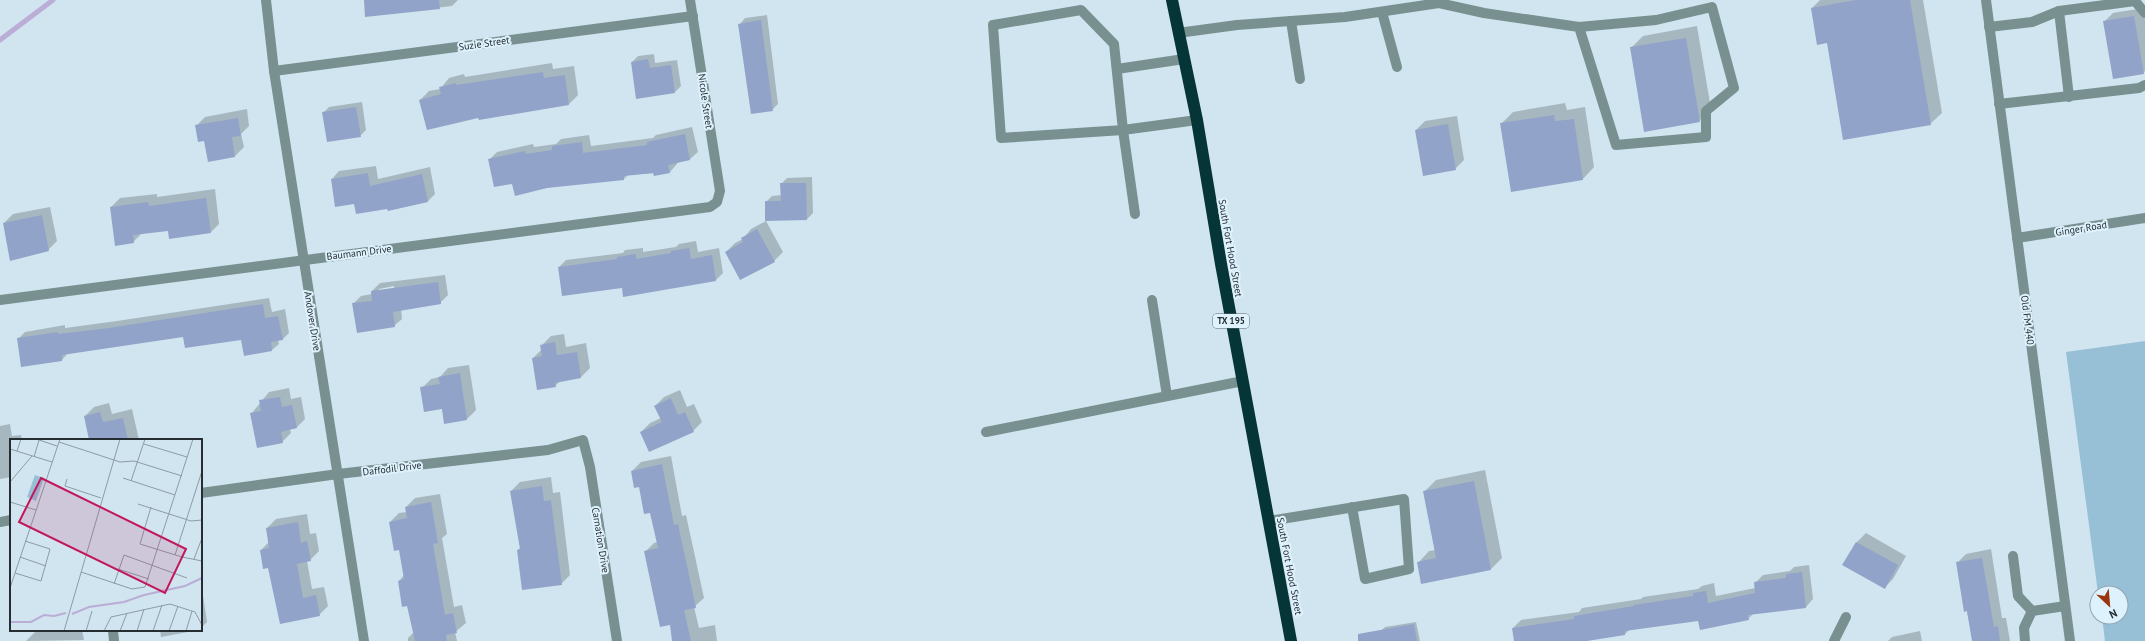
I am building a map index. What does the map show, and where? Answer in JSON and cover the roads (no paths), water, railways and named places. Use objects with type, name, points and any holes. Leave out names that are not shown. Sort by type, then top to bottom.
[{"type":"highway","name":"South Fort Hood Street","points":[[1172,0],[1197,120],[1291,641]]},
{"type":"street","name":"Andover Drive","points":[[266,0],[274,71],[364,641]]},
{"type":"street","name":"Nicole Street","points":[[690,0],[694,16],[720,191],[717,202]]},
{"type":"street","name":"Old FM 440","points":[[1986,0],[2070,641]]},
{"type":"street","points":[[1989,26],[2032,22],[2059,11],[2135,1],[2145,13]]},
{"type":"street","points":[[1178,33],[1237,24],[1345,17],[1439,3],[1484,13],[1579,27],[1656,20],[1712,7],[1734,88],[1706,111],[1706,138],[1616,145],[1579,27]]},
{"type":"street","points":[[1135,214],[1122,130],[1114,44],[1081,10],[993,25],[1000,138],[1122,130],[1197,120]]},
{"type":"street","points":[[2059,11],[2069,97]]},
{"type":"street","points":[[1382,12],[1397,67]]},
{"type":"street","name":"Suzie Street","points":[[274,71],[694,16]]},
{"type":"street","points":[[1291,21],[1300,79]]},
{"type":"street","points":[[1117,69],[1184,59]]},
{"type":"street","points":[[2000,104],[2138,88],[2145,85]]},
{"type":"street","name":"Baumann Drive","points":[[0,300],[710,207],[717,202]]},
{"type":"street","name":"Ginger Road","points":[[2017,238],[2145,218]]},
{"type":"street","points":[[1152,300],[1167,396]]},
{"type":"street","points":[[986,432],[1243,381]]},
{"type":"street","name":"Daffodil Drive","points":[[202,493],[338,474],[548,450],[583,440]]},
{"type":"street","name":"Carnation Drive","points":[[583,440],[590,467],[617,641]]},
{"type":"street","points":[[1269,520],[1352,507],[1404,499],[1409,569],[1365,579],[1352,507]]},
{"type":"street","points":[[0,522],[10,520]]},
{"type":"street","points":[[2014,556],[2018,596],[2032,611]]},
{"type":"street","points":[[2032,611],[2065,606]]},
{"type":"street","points":[[2025,641],[2024,628],[2032,611]]},
{"type":"street","points":[[1834,641],[1846,617]]},
{"type":"street","points":[[113,631],[114,641]]},
{"type":"waterway","points":[[0,40],[53,0]]}]
